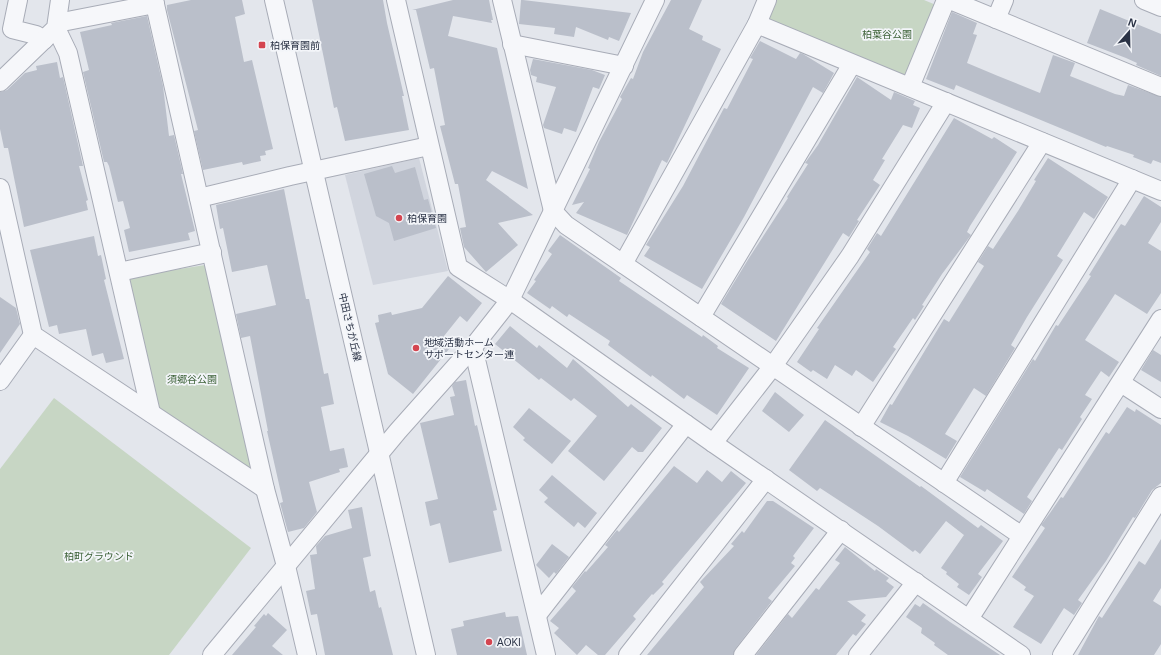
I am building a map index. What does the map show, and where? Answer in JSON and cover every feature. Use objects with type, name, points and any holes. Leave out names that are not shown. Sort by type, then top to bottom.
[{"type":"street","points":[[18,0],[12,29],[36,35],[154,2],[265,489],[286,566],[307,655]]},
{"type":"street","points":[[0,82],[52,30],[60,0]]},
{"type":"street","name":"中田さちが丘線","points":[[274,0],[426,655]]},
{"type":"street","points":[[396,0],[458,267],[510,300],[713,443],[1021,655]]},
{"type":"street","points":[[502,0],[553,211],[566,225],[1022,536]]},
{"type":"street","points":[[212,655],[380,454],[473,347],[510,300],[655,0]]},
{"type":"street","points":[[623,264],[757,24],[767,0]]},
{"type":"street","points":[[910,87],[946,0]]},
{"type":"street","points":[[950,0],[1161,87]]},
{"type":"street","points":[[996,19],[1004,0]]},
{"type":"street","points":[[1144,0],[1161,7]]},
{"type":"street","points":[[757,24],[1161,191]]},
{"type":"street","points":[[52,30],[68,53],[151,413]]},
{"type":"street","points":[[512,44],[624,66]]},
{"type":"street","points":[[700,317],[852,64]]},
{"type":"street","points":[[713,443],[773,366],[850,256],[946,102]]},
{"type":"street","points":[[861,427],[1042,142]]},
{"type":"street","points":[[199,198],[429,146]]},
{"type":"street","points":[[944,483],[1132,179]]},
{"type":"street","points":[[0,188],[2,212],[33,335],[265,489]]},
{"type":"street","points":[[119,272],[212,252]]},
{"type":"street","points":[[969,619],[1161,319]]},
{"type":"street","points":[[0,381],[33,335]]},
{"type":"street","points":[[473,347],[546,655]]},
{"type":"street","points":[[1121,383],[1161,409]]},
{"type":"street","points":[[537,615],[686,424]]},
{"type":"street","points":[[628,655],[766,479]]},
{"type":"street","points":[[1062,655],[1161,496]]},
{"type":"street","points":[[742,655],[841,530]]},
{"type":"street","points":[[858,655],[916,582]]},
{"type":"shaded area","points":[[419,158],[448,271],[373,285],[345,175]]},
{"type":"green space","name":"柏葉谷公園","points":[[777,0],[924,0],[936,5],[904,78],[768,20]]},
{"type":"green space","name":"須郷谷公園","points":[[205,265],[253,471],[159,409],[129,277]]},
{"type":"green space","name":"柏町グラウンド","points":[[54,398],[251,548],[169,655],[0,655],[0,469]]},
{"type":"building","points":[[191,0],[242,0],[245,14],[235,17],[244,62],[252,60],[273,149],[265,151],[266,155],[260,156],[261,161],[243,165],[242,162],[203,170],[194,131],[198,130],[167,10],[167,5]]},
{"type":"building","points":[[312,0],[383,0],[404,96],[402,96],[409,130],[345,141],[337,107],[334,108]]},
{"type":"building","points":[[453,0],[489,0],[493,20],[491,20],[492,23],[453,16],[448,36],[497,48],[528,189],[492,171],[486,180],[533,215],[498,223],[518,245],[486,272],[464,247],[460,228],[466,227],[458,184],[455,184],[440,126],[445,125],[434,68],[430,69],[416,10],[412,10]]},
{"type":"building","points":[[521,0],[631,13],[619,41],[609,37],[608,40],[576,27],[574,37],[554,34],[555,28],[519,24]]},
{"type":"building","points":[[671,0],[702,0],[689,29],[703,36],[702,40],[721,49],[667,163],[662,160],[627,235],[576,213],[584,202],[572,205],[590,169],[588,168],[599,142],[622,99],[620,97],[631,78],[633,79],[643,52]]},
{"type":"building","points":[[1100,9],[1161,34],[1161,76],[1136,65],[1137,63],[1126,58],[1087,43]]},
{"type":"building","points":[[952,12],[977,23],[973,34],[977,35],[967,63],[998,76],[1040,93],[1053,55],[1075,63],[1070,76],[1115,94],[1124,96],[1128,85],[1161,97],[1161,163],[1153,160],[1151,164],[1133,157],[1134,155],[1107,146],[1106,147],[956,85],[954,90],[926,79]]},
{"type":"building","points":[[147,16],[163,86],[169,136],[174,135],[183,174],[181,174],[195,231],[188,233],[190,240],[129,252],[124,230],[130,228],[123,201],[118,202],[109,166],[107,162],[104,162],[83,72],[89,70],[80,32],[112,25],[111,23]]},
{"type":"building","points":[[760,41],[796,59],[800,53],[803,54],[834,73],[823,93],[813,87],[744,217],[702,289],[644,256],[650,247],[646,245],[683,186],[724,108],[727,109],[753,59],[750,58]]},
{"type":"building","points":[[533,59],[592,70],[605,75],[599,89],[593,87],[576,132],[564,128],[562,134],[544,128],[543,125],[556,87],[536,82],[537,77],[531,75],[530,70]]},
{"type":"building","points":[[57,62],[60,78],[63,77],[83,166],[79,166],[88,200],[86,201],[88,210],[24,227],[8,148],[4,148],[0,129],[0,92],[7,90],[25,73],[37,70],[36,66]]},
{"type":"building","points":[[857,77],[891,100],[894,92],[915,101],[913,105],[920,108],[912,128],[903,125],[882,159],[885,160],[873,180],[880,185],[857,220],[859,221],[849,237],[843,233],[776,341],[721,304],[788,198],[787,197],[808,164],[805,163],[818,145]]},
{"type":"building","points":[[954,118],[992,139],[994,137],[1017,152],[970,226],[967,232],[971,235],[942,274],[922,305],[924,306],[915,320],[913,318],[893,347],[896,349],[873,382],[856,370],[852,376],[835,365],[827,379],[813,370],[811,372],[797,362],[819,329],[817,328],[870,252],[867,249],[877,233],[881,236]]},
{"type":"building","points":[[1048,158],[1108,197],[1094,219],[1084,212],[1057,256],[1063,260],[1011,345],[1015,348],[986,396],[974,388],[945,434],[957,441],[946,459],[908,436],[880,422],[890,404],[892,405],[944,319],[949,322],[984,266],[978,262],[988,246],[993,249],[1018,211],[1036,181],[1034,180]]},
{"type":"building","points":[[392,166],[395,173],[415,167],[424,200],[428,199],[436,228],[394,241],[389,223],[376,216],[364,174]]},
{"type":"building","points":[[284,189],[306,299],[309,299],[324,374],[328,373],[334,404],[321,407],[330,451],[344,448],[348,467],[339,469],[340,472],[309,482],[317,512],[304,528],[288,532],[280,503],[283,502],[267,431],[250,336],[241,338],[236,314],[276,305],[267,265],[232,272],[223,228],[220,229],[216,205]]},
{"type":"building","points":[[1144,196],[1161,207],[1161,222],[1148,243],[1161,251],[1161,293],[1147,314],[1115,294],[1085,340],[1119,362],[1109,377],[1101,371],[1085,395],[1092,399],[1080,417],[1082,419],[1062,450],[1059,448],[1027,497],[1032,501],[1024,514],[987,489],[985,492],[960,477],[1033,359],[1035,361],[1056,325],[1058,326],[1091,276],[1089,275],[1121,224],[1125,226]]},
{"type":"building","points":[[560,235],[621,278],[619,281],[702,337],[703,335],[718,346],[717,348],[749,368],[717,415],[687,395],[684,399],[652,375],[651,377],[608,345],[610,341],[569,314],[567,317],[552,306],[550,309],[527,293],[552,254],[548,251]]},
{"type":"building","points":[[94,236],[98,256],[101,255],[106,279],[104,280],[124,359],[106,363],[103,353],[92,356],[86,329],[59,334],[57,325],[49,327],[30,250]]},
{"type":"building","name":"地域活動ホーム サポートセンター連","points":[[448,276],[482,303],[467,322],[460,316],[444,336],[453,344],[413,394],[388,374],[375,323],[379,322],[378,315],[391,312],[392,315],[422,308]]},
{"type":"building","points":[[0,297],[16,308],[20,324],[0,353]]},
{"type":"building","points":[[510,326],[537,348],[539,345],[567,368],[573,359],[628,407],[631,404],[662,428],[643,452],[638,452],[632,447],[604,481],[568,451],[597,416],[574,398],[571,401],[541,378],[539,380],[495,344]]},
{"type":"building","points":[[1153,350],[1161,355],[1161,382],[1141,370]]},
{"type":"building","points":[[466,380],[475,426],[477,425],[497,510],[493,511],[502,551],[449,563],[440,523],[430,526],[425,502],[438,499],[420,423],[454,415],[450,397],[455,396],[452,386],[455,382]]},
{"type":"building","points":[[775,392],[804,415],[789,432],[762,411]]},
{"type":"building","points":[[1127,407],[1135,412],[1136,409],[1161,425],[1161,483],[1152,490],[1135,518],[1133,517],[1106,561],[1078,600],[1082,603],[1074,615],[1064,608],[1041,644],[1013,627],[1034,596],[1024,590],[1026,587],[1012,577],[1045,528],[1041,525],[1061,497],[1063,498],[1106,432],[1109,434]]},
{"type":"building","points":[[529,408],[571,441],[552,464],[523,440],[525,438],[513,427]]},
{"type":"building","points":[[825,420],[920,487],[921,486],[978,528],[981,525],[1003,541],[978,574],[982,577],[969,595],[957,587],[959,584],[941,568],[964,535],[946,521],[920,554],[915,550],[913,552],[878,526],[820,488],[817,491],[789,470]]},
{"type":"building","points":[[674,466],[697,483],[707,470],[722,482],[731,471],[746,483],[662,582],[664,584],[653,595],[652,594],[633,616],[636,619],[605,655],[598,655],[586,645],[577,655],[554,633],[559,628],[550,621],[576,591],[572,587],[608,547],[605,545],[617,530],[619,532]]},
{"type":"building","points":[[552,475],[597,513],[585,528],[578,522],[574,527],[544,502],[548,498],[539,490]]},
{"type":"building","points":[[767,501],[773,501],[814,528],[793,556],[795,558],[791,563],[795,566],[768,598],[772,601],[735,649],[733,655],[647,655],[704,587],[700,582],[734,546],[731,544],[742,531],[744,533]]},
{"type":"building","points":[[362,507],[371,556],[363,558],[370,592],[375,590],[379,608],[381,607],[393,655],[325,655],[317,614],[311,615],[306,591],[315,589],[310,555],[317,554],[316,546],[325,536],[352,528],[348,510]]},
{"type":"building","points":[[1161,539],[1161,588],[1153,601],[1161,606],[1161,644],[1154,655],[1078,655],[1099,616],[1102,618],[1139,561],[1145,565]]},
{"type":"building","points":[[552,544],[569,557],[556,574],[554,572],[549,578],[536,565]]},
{"type":"building","points":[[845,547],[875,571],[876,569],[889,578],[886,581],[894,587],[886,597],[847,601],[866,615],[861,621],[866,624],[856,636],[853,634],[836,655],[756,655],[788,614],[792,618],[816,588],[819,590],[840,563],[835,560]]},
{"type":"building","points":[[923,603],[1000,655],[948,655],[921,633],[922,628],[906,617],[915,604],[920,607]]},
{"type":"building","points":[[505,612],[506,617],[518,616],[527,655],[457,655],[451,629],[464,626],[463,621]]},
{"type":"building","points":[[268,613],[287,630],[272,646],[283,655],[232,655],[256,627],[254,626],[264,614],[266,616]]},
{"type":"place","name":"柏保育園前","points":[[262,45]]},
{"type":"place","name":"柏保育園","points":[[399,218]]},
{"type":"place","name":"地域活動ホーム サポートセンター連","points":[[416,348]]},
{"type":"place","name":"AOKI","points":[[489,642]]}]
